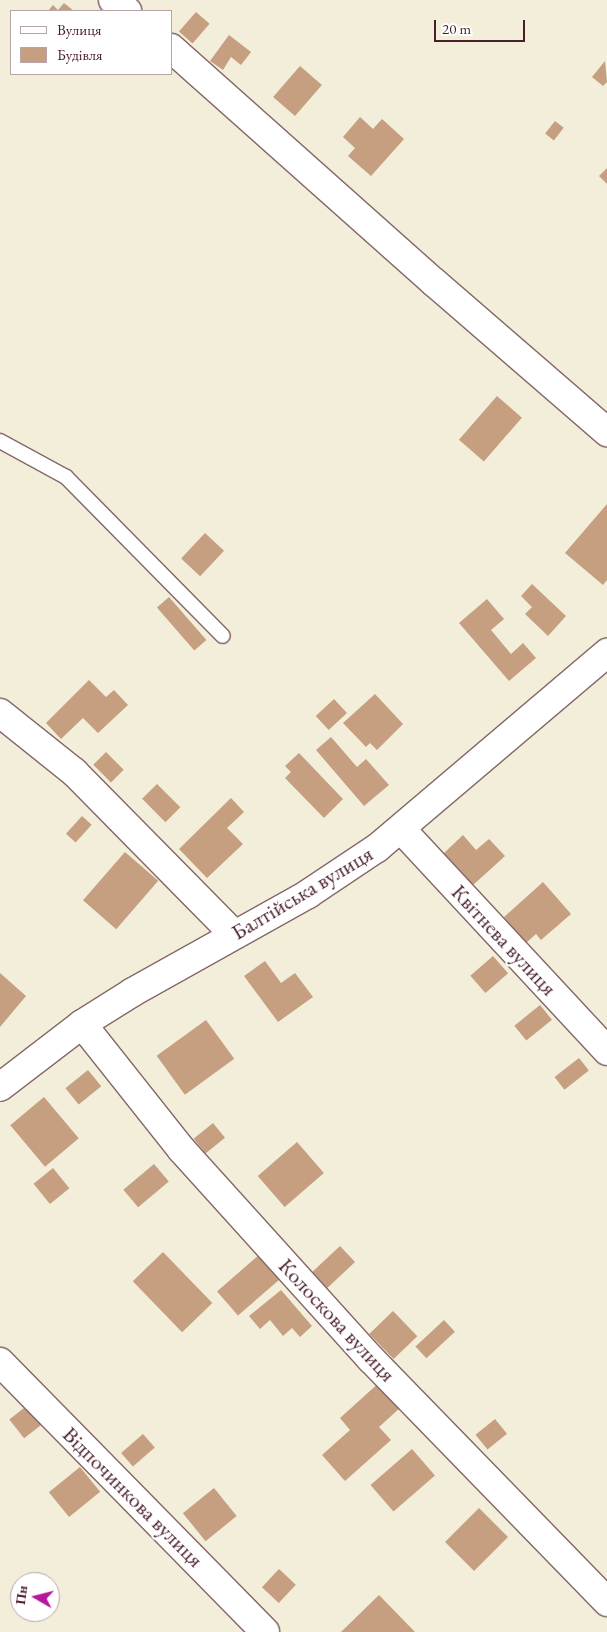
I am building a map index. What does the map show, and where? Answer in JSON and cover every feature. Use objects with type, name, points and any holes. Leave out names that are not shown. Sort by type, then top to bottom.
[{"type":"street","points":[[113,0],[126,10]]},
{"type":"street","points":[[172,49],[435,283],[607,432]]},
{"type":"street","name":"Балтійська вулиця","points":[[0,1087],[82,1024],[133,992],[308,894],[377,848],[607,653]]},
{"type":"street","points":[[0,713],[74,772],[234,934]]},
{"type":"street","name":"Квітнева вулиця","points":[[401,829],[607,1051]]},
{"type":"street","name":"Колоскова вулиця","points":[[82,1024],[182,1150],[352,1338],[607,1602]]},
{"type":"street","name":"Відпочинкова вулиця","points":[[0,1362],[265,1632]]},
{"type":"lane","points":[[0,441],[66,477],[223,636]]},
{"type":"building","points":[[64,3],[73,10],[58,10]]},
{"type":"building","points":[[53,5],[58,10],[49,10]]},
{"type":"building","points":[[196,12],[210,24],[193,43],[179,32]]},
{"type":"building","points":[[229,35],[251,52],[241,65],[231,57],[223,70],[210,61]]},
{"type":"building","points":[[605,61],[607,82],[603,86],[592,77]]},
{"type":"building","points":[[300,66],[322,85],[295,116],[273,97]]},
{"type":"building","points":[[360,117],[373,129],[382,119],[404,139],[371,176],[348,156],[355,148],[343,137]]},
{"type":"building","points":[[555,121],[564,128],[554,140],[545,134]]},
{"type":"building","points":[[607,168],[607,184],[599,176]]},
{"type":"building","points":[[497,396],[522,418],[484,461],[459,440]]},
{"type":"building","points":[[607,504],[607,580],[603,585],[565,553]]},
{"type":"building","points":[[205,533],[224,551],[200,576],[181,559]]},
{"type":"building","points":[[532,584],[566,616],[548,636],[525,614],[532,607],[521,596]]},
{"type":"building","points":[[169,597],[206,640],[194,651],[157,607]]},
{"type":"building","points":[[487,599],[504,619],[491,630],[511,654],[523,643],[536,658],[509,681],[459,623]]},
{"type":"building","points":[[89,680],[106,697],[114,690],[128,705],[98,733],[83,718],[61,739],[46,723]]},
{"type":"building","points":[[375,694],[403,724],[377,750],[370,743],[366,747],[343,723]]},
{"type":"building","points":[[334,699],[347,713],[329,730],[316,716]]},
{"type":"building","points":[[331,737],[357,767],[366,759],[389,785],[364,806],[316,750]]},
{"type":"building","points":[[106,752],[124,770],[111,782],[93,765]]},
{"type":"building","points":[[299,753],[343,799],[324,818],[285,778],[291,772],[285,766]]},
{"type":"building","points":[[157,784],[180,807],[165,822],[142,799]]},
{"type":"building","points":[[231,798],[244,812],[227,828],[243,844],[207,878],[179,849]]},
{"type":"building","points":[[82,816],[92,825],[76,843],[66,834]]},
{"type":"building","points":[[463,835],[476,850],[489,839],[505,856],[472,886],[443,854]]},
{"type":"building","points":[[125,852],[158,881],[116,929],[83,900]]},
{"type":"building","points":[[543,882],[571,914],[541,940],[536,934],[526,943],[504,917]]},
{"type":"building","points":[[493,956],[508,973],[485,993],[470,976]]},
{"type":"building","points":[[265,961],[281,983],[295,973],[313,997],[278,1022],[244,976]]},
{"type":"building","points":[[0,973],[26,996],[0,1027]]},
{"type":"building","points":[[540,1005],[552,1020],[526,1041],[514,1026]]},
{"type":"building","points":[[206,1020],[234,1059],[185,1095],[157,1056]]},
{"type":"building","points":[[579,1058],[589,1071],[564,1090],[555,1077]]},
{"type":"building","points":[[88,1070],[101,1086],[79,1105],[65,1088]]},
{"type":"building","points":[[44,1097],[79,1138],[45,1167],[10,1125]]},
{"type":"building","points":[[213,1123],[225,1138],[206,1153],[194,1139]]},
{"type":"building","points":[[297,1142],[324,1173],[285,1207],[258,1176]]},
{"type":"building","points":[[154,1164],[169,1182],[138,1207],[123,1190]]},
{"type":"building","points":[[53,1168],[69,1188],[50,1204],[34,1184]]},
{"type":"building","points":[[340,1246],[355,1262],[327,1288],[312,1272]]},
{"type":"building","points":[[163,1252],[212,1303],[182,1332],[133,1281]]},
{"type":"building","points":[[260,1254],[281,1278],[238,1316],[217,1291]]},
{"type":"building","points":[[281,1290],[312,1326],[300,1337],[292,1328],[283,1336],[270,1320],[260,1329],[249,1316]]},
{"type":"building","points":[[393,1311],[417,1336],[394,1359],[369,1334]]},
{"type":"building","points":[[444,1320],[455,1332],[426,1358],[415,1347]]},
{"type":"building","points":[[381,1381],[402,1406],[379,1427],[391,1440],[345,1481],[322,1455],[350,1430],[340,1418]]},
{"type":"building","points":[[29,1404],[44,1423],[24,1438],[9,1419]]},
{"type":"building","points":[[495,1419],[507,1434],[488,1449],[476,1435]]},
{"type":"building","points":[[143,1434],[155,1448],[133,1467],[121,1453]]},
{"type":"building","points":[[412,1449],[435,1475],[393,1511],[370,1485]]},
{"type":"building","points":[[80,1467],[100,1492],[69,1517],[49,1492]]},
{"type":"building","points":[[214,1488],[237,1516],[206,1541],[183,1513]]},
{"type":"building","points":[[479,1508],[508,1537],[474,1571],[445,1542]]},
{"type":"building","points":[[279,1569],[296,1585],[279,1603],[262,1587]]},
{"type":"building","points":[[379,1595],[415,1632],[341,1632]]}]
